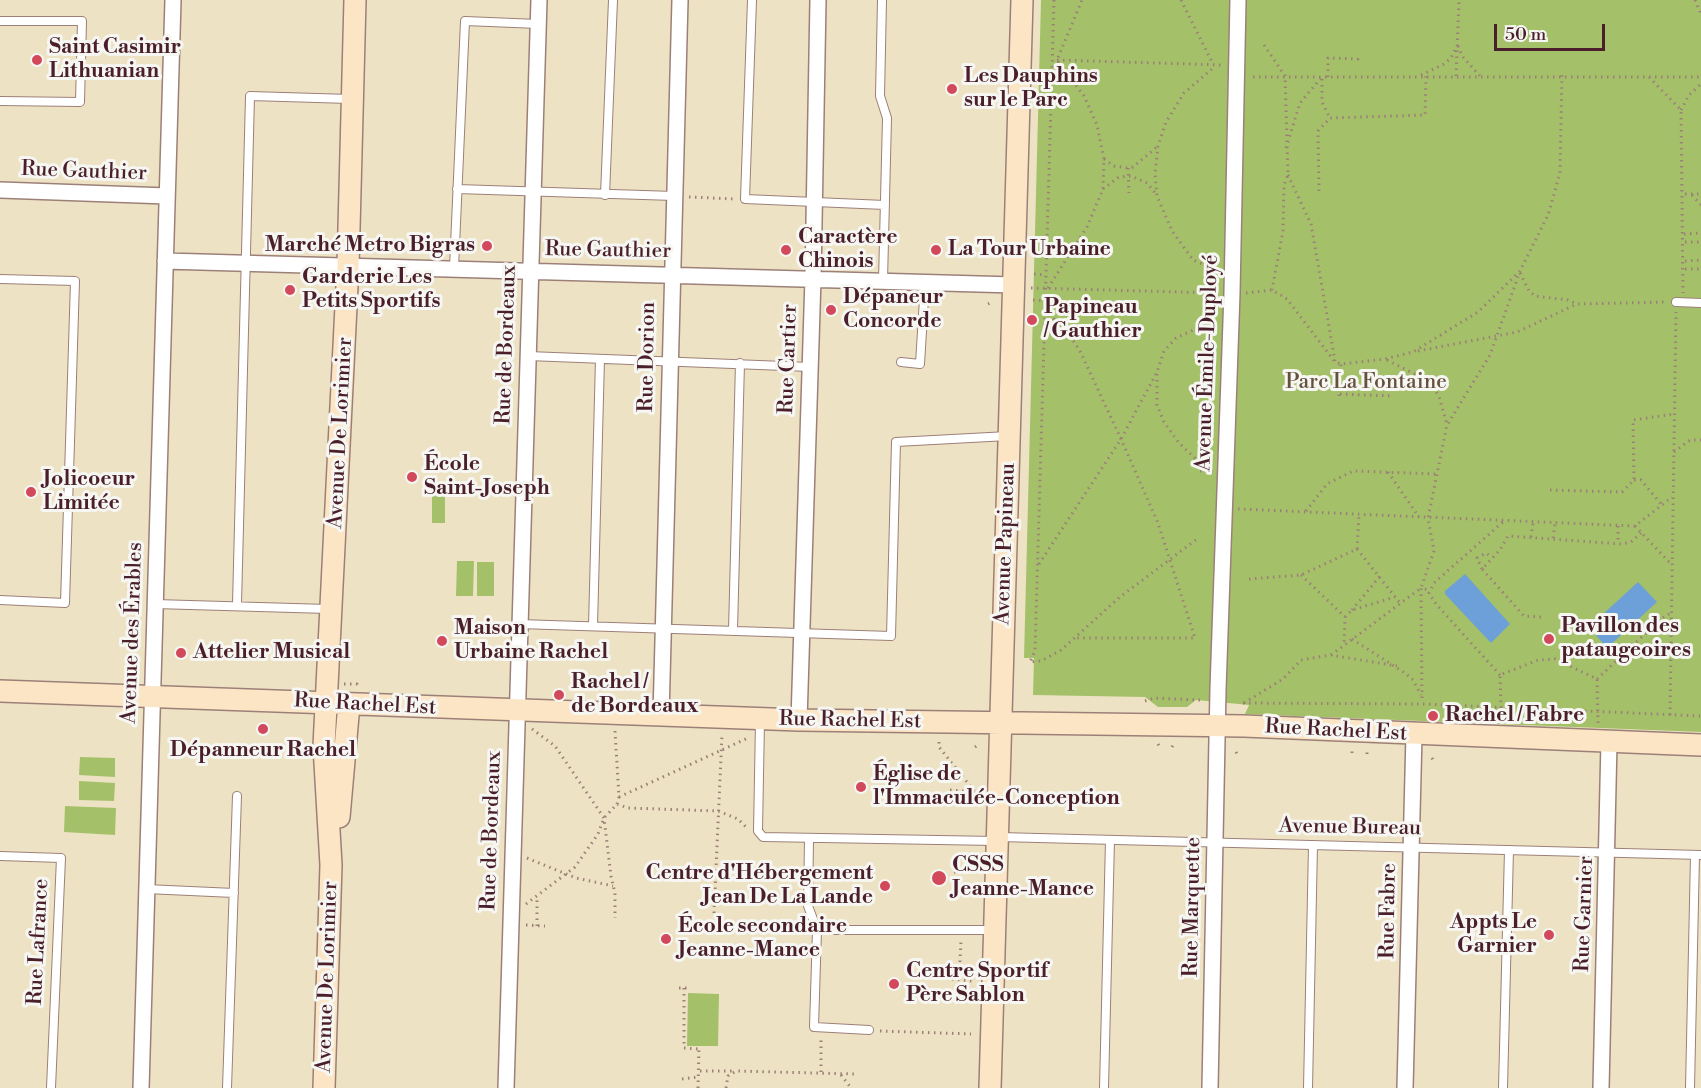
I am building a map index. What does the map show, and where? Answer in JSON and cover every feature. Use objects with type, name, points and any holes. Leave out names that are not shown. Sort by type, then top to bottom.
[{"type":"main road","name":"Avenue De Lorimier","points":[[324,1088],[331,865],[324,746],[333,609],[348,266],[355,0]]},
{"type":"main road","name":"Avenue Papineau","points":[[990,1088],[1022,0]]},
{"type":"main road","name":"Rue Rachel Est","points":[[0,691],[662,716],[757,727],[800,720],[1218,727],[1414,735],[1604,735],[1701,745]]},
{"type":"main road","name":"Avenue De Lorimier","points":[[331,865],[339,819],[349,704]]},
{"type":"street","name":"Avenue des Érables","points":[[141,1088],[173,0]]},
{"type":"street","name":"Rue de Bordeaux","points":[[506,1088],[539,0]]},
{"type":"street","name":"Rue Dorion","points":[[662,716],[671,273],[680,0]]},
{"type":"street","name":"Rue Cartier","points":[[800,720],[815,202],[818,0]]},
{"type":"street","name":"Avenue Émile-Duployé","points":[[1218,727],[1238,0]]},
{"type":"street","name":"Rue Gauthier","points":[[0,190],[167,196]]},
{"type":"street","name":"Rue Gauthier","points":[[165,261],[671,273],[1014,285]]},
{"type":"street","name":"Rue Marquette","points":[[1210,1088],[1218,727]]},
{"type":"street","name":"Rue Fabre","points":[[1405,1088],[1414,735]]},
{"type":"street","name":"Rue Garnier","points":[[1601,1088],[1608,854],[1604,735]]},
{"type":"lane","points":[[605,195],[613,0]]},
{"type":"lane","points":[[752,0],[745,199],[885,205]]},
{"type":"lane","points":[[882,0],[880,96],[887,118],[883,280]]},
{"type":"lane","points":[[0,21],[82,21],[80,102],[0,101]]},
{"type":"lane","points":[[454,268],[465,21],[538,24]]},
{"type":"lane","points":[[237,604],[250,96],[352,99]]},
{"type":"lane","points":[[457,189],[674,196]]},
{"type":"lane","points":[[0,279],[75,281],[64,603],[0,600]]},
{"type":"lane","points":[[901,362],[920,364],[925,282]]},
{"type":"lane","points":[[1676,302],[1701,303]]},
{"type":"lane","points":[[528,356],[810,367]]},
{"type":"lane","points":[[593,626],[600,358]]},
{"type":"lane","points":[[733,630],[740,363]]},
{"type":"lane","points":[[519,624],[891,636],[896,442],[1010,436]]},
{"type":"lane","points":[[155,604],[237,604],[333,609]]},
{"type":"lane","name":"Avenue Bureau","points":[[757,727],[758,831],[763,837],[1110,840],[1698,855]]},
{"type":"lane","points":[[227,1088],[237,796]]},
{"type":"lane","points":[[809,838],[808,906],[817,930],[814,1027],[869,1030]]},
{"type":"lane","points":[[1104,1088],[1110,840]]},
{"type":"lane","points":[[1308,1088],[1313,845]]},
{"type":"lane","points":[[1503,1088],[1509,850]]},
{"type":"lane","points":[[1690,1088],[1698,855]]},
{"type":"lane","name":"Rue Lafrance","points":[[0,856],[61,858],[51,1088]]},
{"type":"lane","points":[[146,889],[234,893]]},
{"type":"lane","points":[[817,930],[994,930]]},
{"type":"path","points":[[1054,0],[1055,60],[1046,192],[1047,290],[1035,651],[1030,662],[1055,654],[1120,597],[1197,539]]},
{"type":"path","points":[[1055,60],[1082,0]]},
{"type":"path","points":[[1180,0],[1213,66]]},
{"type":"path","points":[[1456,76],[1459,0]]},
{"type":"path","points":[[1695,0],[1701,14]]},
{"type":"path","points":[[1457,44],[1462,56],[1480,76]]},
{"type":"path","points":[[1418,76],[1444,64],[1451,57],[1457,44]]},
{"type":"path","points":[[1264,45],[1285,76],[1288,175],[1311,225],[1335,362]]},
{"type":"path","points":[[1328,77],[1328,58],[1358,59],[1358,56]]},
{"type":"path","points":[[1055,60],[1223,65]]},
{"type":"path","points":[[1047,290],[1087,227],[1103,189],[1104,159],[1097,125],[1088,104],[1055,60]]},
{"type":"path","points":[[1157,196],[1155,174],[1158,146],[1166,122],[1184,93],[1213,66]]},
{"type":"path","points":[[1421,712],[1421,588],[1434,551],[1428,518],[1447,425],[1490,355],[1520,271],[1548,215],[1560,173],[1562,75]]},
{"type":"path","points":[[1253,77],[1562,75],[1701,77]]},
{"type":"path","points":[[1319,191],[1318,131],[1330,118],[1425,115],[1426,76]]},
{"type":"path","points":[[1649,76],[1681,110]]},
{"type":"path","points":[[1322,77],[1322,102],[1330,118]]},
{"type":"path","points":[[1286,150],[1300,103],[1322,77]]},
{"type":"path","points":[[1670,715],[1676,302],[1685,291],[1681,110],[1689,95],[1701,84]]},
{"type":"path","points":[[1104,159],[1114,166],[1133,167],[1158,146]]},
{"type":"path","points":[[1128,168],[1129,193]]},
{"type":"path","points":[[1272,290],[1283,231],[1284,185],[1288,175]]},
{"type":"path","points":[[1103,189],[1119,177],[1138,177],[1147,183],[1157,196],[1178,241],[1194,260],[1207,266]]},
{"type":"path","points":[[1684,194],[1701,194]]},
{"type":"path","points":[[1691,194],[1701,205]]},
{"type":"path","points":[[674,196],[745,199]]},
{"type":"path","points":[[1684,234],[1701,233]]},
{"type":"path","points":[[1685,242],[1701,242]]},
{"type":"path","points":[[1685,261],[1701,261]]},
{"type":"path","points":[[1685,269],[1701,269]]},
{"type":"path","points":[[1520,271],[1529,291],[1535,296],[1568,300],[1576,304]]},
{"type":"path","points":[[1413,352],[1478,312],[1520,271]]},
{"type":"path","points":[[1034,274],[1046,275]]},
{"type":"path","points":[[1037,288],[1217,293]]},
{"type":"path","points":[[1246,293],[1272,290],[1287,299],[1298,310],[1335,362],[1341,364],[1385,359],[1517,332],[1576,304],[1676,302]]},
{"type":"path","points":[[1033,300],[1046,301]]},
{"type":"path","points":[[1045,310],[1070,336],[1080,351],[1155,513],[1195,638],[1075,638]]},
{"type":"path","points":[[1038,566],[1121,439],[1157,372],[1164,351],[1176,338],[1204,325]]},
{"type":"path","points":[[1385,359],[1428,381],[1439,396],[1447,425]]},
{"type":"path","points":[[1341,364],[1340,395],[1394,396]]},
{"type":"path","points":[[1157,372],[1157,405],[1164,422],[1179,443],[1200,463]]},
{"type":"path","points":[[1634,480],[1633,420],[1674,414]]},
{"type":"path","points":[[1674,452],[1690,440],[1701,440]]},
{"type":"path","points":[[1200,471],[1211,471]]},
{"type":"path","points":[[1306,511],[1327,484],[1353,471],[1437,474]]},
{"type":"path","points":[[1388,472],[1419,517]]},
{"type":"path","points":[[1550,490],[1622,492],[1634,480],[1641,480],[1662,505]]},
{"type":"path","points":[[1240,509],[1635,526],[1672,496]]},
{"type":"path","points":[[1359,514],[1357,549],[1400,603]]},
{"type":"path","points":[[1429,590],[1504,521]]},
{"type":"path","points":[[1531,537],[1533,523]]},
{"type":"path","points":[[1553,538],[1555,524]]},
{"type":"path","points":[[1618,526],[1618,543]]},
{"type":"path","points":[[1635,526],[1671,564]]},
{"type":"path","points":[[1482,569],[1500,550],[1508,536],[1618,543],[1631,542],[1641,533]]},
{"type":"path","points":[[1249,579],[1301,575],[1357,549]]},
{"type":"path","points":[[1492,557],[1486,553],[1477,558],[1482,569],[1524,616],[1541,617]]},
{"type":"path","points":[[1301,575],[1345,617]]},
{"type":"path","points":[[1344,645],[1345,617],[1380,576]]},
{"type":"path","points":[[1331,656],[1421,588],[1429,590],[1436,604],[1500,675],[1501,708]]},
{"type":"path","points":[[1352,609],[1395,597]]},
{"type":"path","points":[[1604,735],[1599,712],[1597,679],[1660,619],[1672,612]]},
{"type":"path","points":[[1352,639],[1397,666],[1413,680],[1422,698]]},
{"type":"path","points":[[1239,710],[1244,703],[1282,678],[1301,660],[1331,656],[1397,666]]},
{"type":"path","points":[[1500,675],[1546,658],[1564,662],[1597,679]]},
{"type":"path","points":[[1145,701],[1154,698],[1200,700]]},
{"type":"path","points":[[1244,703],[1422,704],[1701,716]]},
{"type":"path","points":[[619,797],[721,750],[757,727]]},
{"type":"path","points":[[533,730],[555,746],[604,818],[615,893],[615,918]]},
{"type":"path","points":[[525,905],[567,874],[598,834],[604,818],[617,804],[619,797],[615,731]]},
{"type":"path","points":[[714,913],[722,734]]},
{"type":"path","points":[[939,742],[939,747],[975,792],[950,790]]},
{"type":"path","points":[[617,804],[628,808],[718,811],[738,819],[748,829]]},
{"type":"path","points":[[527,858],[567,874],[613,886]]},
{"type":"path","points":[[954,872],[974,872]]},
{"type":"path","points":[[537,896],[537,926]]},
{"type":"path","points":[[525,925],[545,926]]},
{"type":"path","points":[[959,980],[960,940],[966,941]]},
{"type":"path","points":[[952,979],[972,981]]},
{"type":"path","points":[[680,988],[690,988]]},
{"type":"path","points":[[684,988],[684,1048],[699,1047],[698,1088]]},
{"type":"path","points":[[820,1072],[822,1027]]},
{"type":"path","points":[[869,1030],[971,1034]]},
{"type":"path","points":[[700,1071],[854,1074]]},
{"type":"path","points":[[726,1088],[728,1076],[736,1071]]},
{"type":"path","points":[[839,1074],[846,1078],[851,1088]]},
{"type":"path","points":[[682,1079],[699,1077]]},
{"type":"green space","name":"Parc La Fontaine","points":[[1041,0],[1701,0],[1701,732],[1245,714],[1249,705],[1196,700],[1187,707],[1158,707],[1145,697],[1033,695],[1034,658],[1024,658]]},
{"type":"green space","points":[[432,489],[445,489],[445,523],[432,523]]},
{"type":"green space","points":[[457,561],[474,561],[473,596],[456,596]]},
{"type":"green space","points":[[477,562],[494,562],[494,596],[477,596]]},
{"type":"green space","points":[[80,757],[115,758],[115,777],[79,775]]},
{"type":"green space","points":[[79,781],[115,783],[114,801],[79,800]]},
{"type":"green space","points":[[65,806],[116,808],[115,835],[64,832]]},
{"type":"green space","points":[[688,993],[719,994],[718,1046],[687,1046]]},
{"type":"water","points":[[1465,574],[1510,624],[1491,643],[1445,594],[1445,591]]},
{"type":"water","points":[[1638,582],[1657,602],[1607,648],[1589,627]]},
{"type":"place","name":"Saint Casimir Lithuanian","points":[[37,60]]},
{"type":"place","name":"Les Dauphins sur le Parc","points":[[952,89]]},
{"type":"place","name":"Marché Metro Bigras","points":[[487,246]]},
{"type":"place","name":"Caractère Chinois","points":[[786,250]]},
{"type":"place","name":"La Tour Urbaine","points":[[936,250]]},
{"type":"place","name":"Garderie Les Petits Sportifs","points":[[290,290]]},
{"type":"place","name":"Dépaneur Concorde","points":[[831,310]]},
{"type":"place","name":"Papineau / Gauthier","points":[[1032,320]]},
{"type":"place","name":"École Saint-Joseph","points":[[412,477]]},
{"type":"place","name":"Jolicoeur Limitée","points":[[31,492]]},
{"type":"place","name":"Pavillon des pataugeoires","points":[[1549,639]]},
{"type":"place","name":"Maison Urbaine Rachel","points":[[442,641]]},
{"type":"place","name":"Attelier Musical","points":[[181,653]]},
{"type":"place","name":"Rachel / de Bordeaux","points":[[559,695]]},
{"type":"place","name":"Rachel / Fabre","points":[[1433,716]]},
{"type":"place","name":"Dépanneur Rachel","points":[[263,729]]},
{"type":"place","name":"Église de l'Immaculée-Conception","points":[[861,787]]},
{"type":"place","name":"CSSS Jeanne-Mance","points":[[939,878]]},
{"type":"place","name":"Centre d'Hébergement Jean De La Lande","points":[[885,886]]},
{"type":"place","name":"Appts Le Garnier","points":[[1549,935]]},
{"type":"place","name":"École secondaire Jeanne-Mance","points":[[666,939]]},
{"type":"place","name":"Centre Sportif Père Sablon","points":[[894,984]]}]
